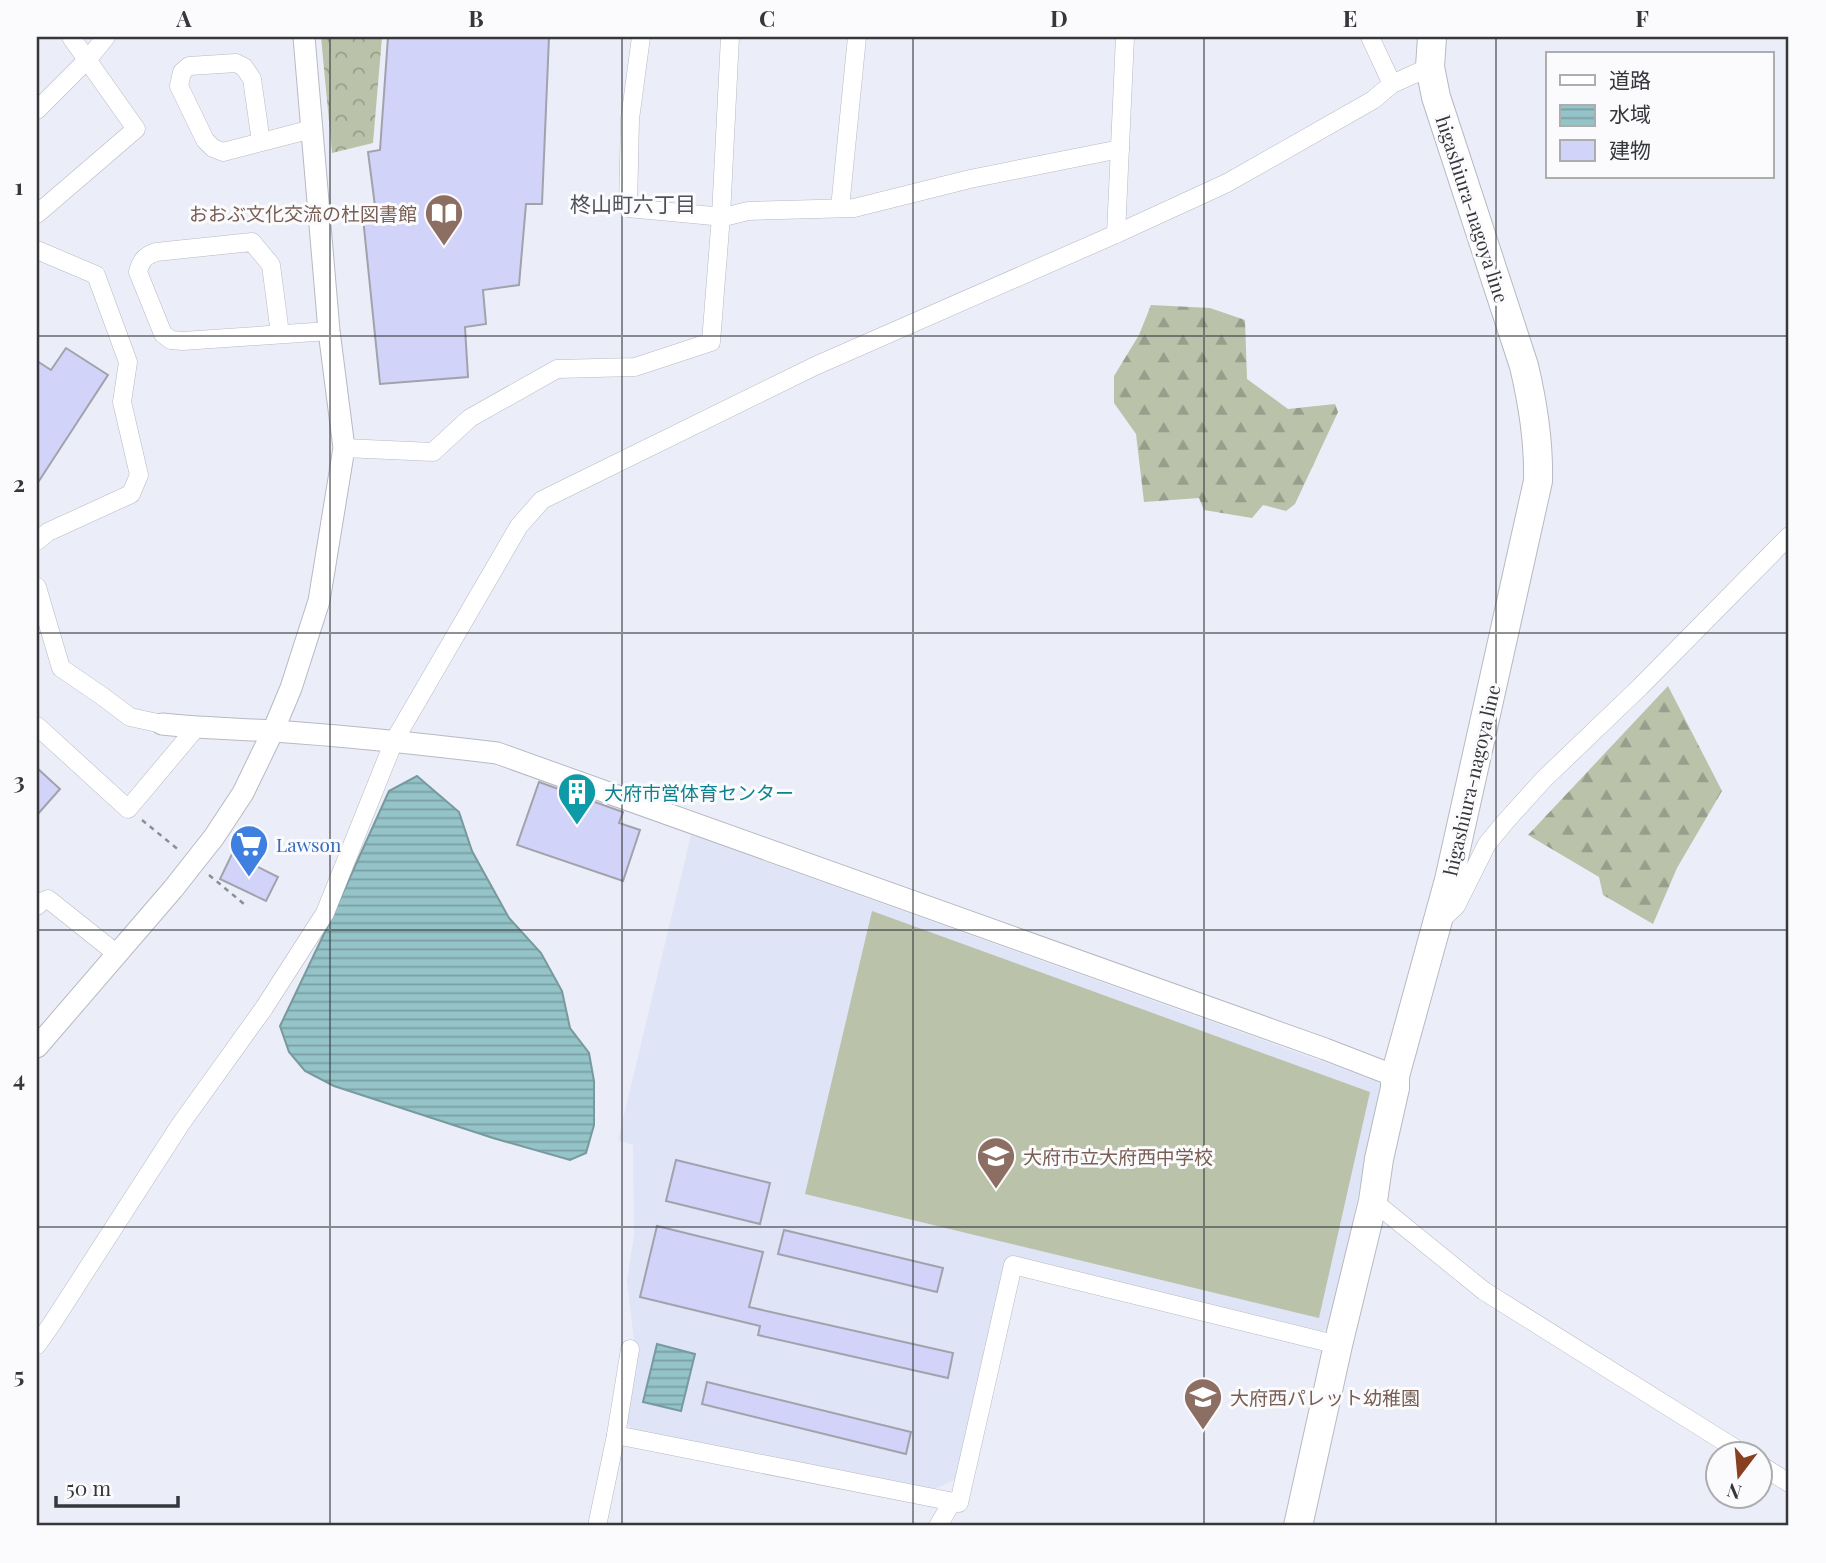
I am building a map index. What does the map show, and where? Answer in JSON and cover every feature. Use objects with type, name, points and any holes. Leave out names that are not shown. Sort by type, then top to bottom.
[{"type":"main road","name":"higashiura-nagoya line","points":[[1298,1526],[1373,1201],[1395,1076],[1438,923],[1538,481],[1539,450],[1524,366],[1436,97],[1430,67],[1432,37]]},
{"type":"street","points":[[37,214],[136,129],[71,37]]},
{"type":"street","points":[[37,110],[106,37]]},
{"type":"street","points":[[37,1047],[173,889],[214,837],[243,793],[291,688],[319,601],[344,448],[329,331],[304,37]]},
{"type":"street","points":[[640,37],[630,119],[628,208],[720,216],[748,211],[855,208],[970,179],[1120,149]]},
{"type":"street","points":[[344,448],[433,452],[470,418],[557,369],[635,367],[711,342],[730,37]]},
{"type":"street","points":[[840,208],[857,37]]},
{"type":"street","points":[[1116,234],[1125,37]]},
{"type":"street","points":[[1370,37],[1392,83]]},
{"type":"street","points":[[261,142],[252,79],[244,67],[236,63],[190,66],[182,72],[179,86],[205,140],[213,148],[223,152],[312,129]]},
{"type":"street","points":[[37,1345],[180,1125],[264,1008],[325,913],[394,741],[519,526],[542,500],[816,366],[1227,183],[1373,100],[1392,83],[1430,67]]},
{"type":"street","points":[[280,334],[271,265],[252,242],[156,252],[146,256],[141,262],[138,272],[163,334],[172,340],[183,341],[329,331]]},
{"type":"street","points":[[37,250],[96,275],[128,362],[122,401],[139,475],[131,494],[78,517],[37,541]]},
{"type":"street","points":[[1438,923],[1456,906],[1487,844],[1544,779],[1640,687],[1789,536]]},
{"type":"street","points":[[37,587],[43,638],[61,668],[130,718],[196,728],[394,741],[496,753],[1395,1076]]},
{"type":"street","points":[[37,726],[128,809],[196,728]]},
{"type":"street","points":[[37,906],[48,899],[117,954]]},
{"type":"street","points":[[1373,1201],[1484,1291],[1722,1440]]},
{"type":"street","points":[[616,1435],[959,1503],[1013,1265],[1338,1345]]},
{"type":"street","points":[[597,1526],[630,1349]]},
{"type":"street","points":[[1773,1473],[1789,1483]]},
{"type":"street","points":[[938,1526],[952,1502]]},
{"type":"shaded area","name":"大府市立大府西中学校","points":[[691,835],[1382,1083],[1330,1327],[1322,1331],[1008,1256],[957,1479],[932,1490],[633,1431],[624,1418],[635,1349],[627,1281],[634,1235],[633,1145],[618,1140]]},
{"type":"green space","points":[[321,37],[382,37],[373,143],[332,153]]},
{"type":"green space","points":[[1151,305],[1210,308],[1245,320],[1247,379],[1288,409],[1335,404],[1338,412],[1295,504],[1286,511],[1263,505],[1252,518],[1204,510],[1199,498],[1144,502],[1136,434],[1114,403],[1114,376],[1139,335]]},
{"type":"green space","points":[[1668,686],[1722,791],[1677,868],[1653,924],[1603,895],[1599,877],[1528,835]]},
{"type":"green space","points":[[872,911],[1370,1092],[1319,1318],[805,1194]]},
{"type":"water","points":[[417,776],[459,812],[472,851],[509,918],[541,953],[562,991],[570,1028],[589,1053],[594,1081],[594,1125],[586,1153],[570,1160],[334,1086],[305,1071],[289,1052],[280,1026],[389,791]]},
{"type":"water","points":[[657,1344],[695,1354],[681,1411],[643,1402]]},
{"type":"building","name":"おおぶ文化交流の杜図書館","points":[[388,37],[549,37],[542,204],[526,204],[519,285],[483,290],[486,324],[465,327],[468,377],[380,384],[362,208],[375,206],[368,152],[380,150]]},
{"type":"building","points":[[66,348],[108,375],[37,484],[37,361],[51,370]]},
{"type":"building","points":[[37,768],[60,789],[37,815]]},
{"type":"building","name":"大府市営体育センター","points":[[539,782],[623,812],[619,823],[640,830],[623,881],[517,845]]},
{"type":"building","name":"Lawson","points":[[232,854],[278,877],[266,901],[220,879]]},
{"type":"building","points":[[676,1160],[770,1183],[760,1224],[666,1201]]},
{"type":"building","points":[[657,1226],[763,1252],[749,1307],[953,1353],[948,1378],[758,1335],[760,1326],[640,1297]]},
{"type":"building","points":[[784,1230],[943,1268],[937,1292],[778,1254]]},
{"type":"building","points":[[707,1382],[911,1432],[906,1454],[702,1404]]},
{"type":"place","name":"おおぶ文化交流の杜図書館","points":[[444,247]]},
{"type":"place","name":"大府市営体育センター","points":[[577,826]]},
{"type":"place","name":"Lawson","points":[[249,878]]},
{"type":"place","name":"大府市立大府西中学校","points":[[996,1190]]},
{"type":"place","name":"大府西パレット幼稚園","points":[[1203,1431]]},
{"type":"district","name":"柊山町六丁目","points":[[633,203]]}]
